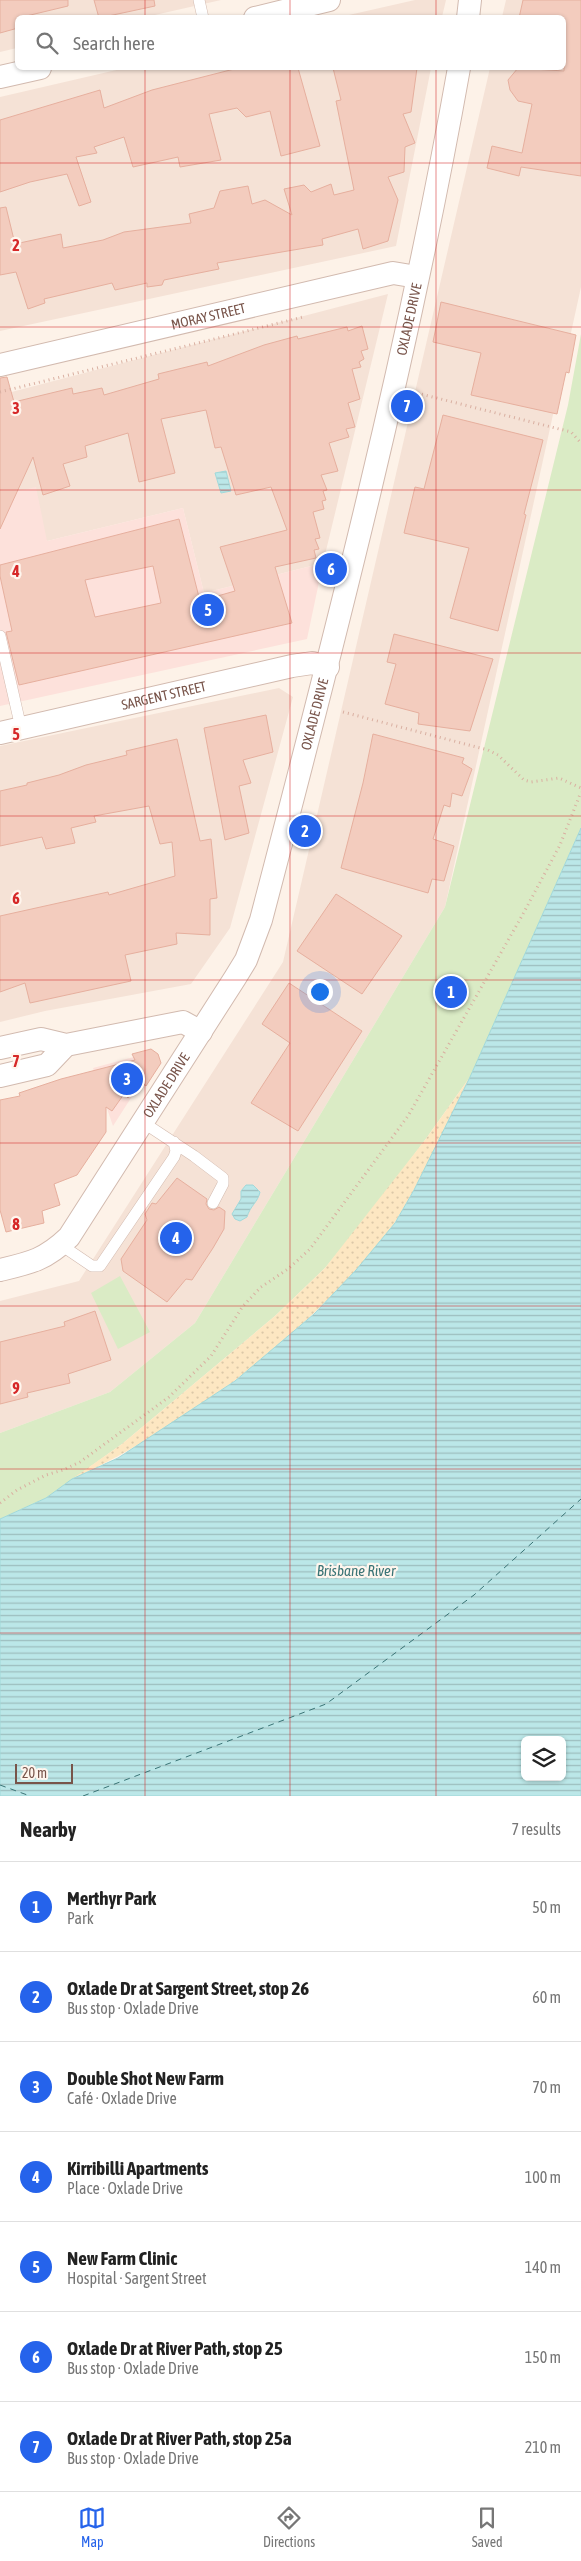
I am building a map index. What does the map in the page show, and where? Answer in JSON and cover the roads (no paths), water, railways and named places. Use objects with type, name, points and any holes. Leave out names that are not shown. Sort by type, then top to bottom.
[{"type":"street","points":[[267,15],[329,0]]},
{"type":"street","points":[[468,15],[470,0]]},
{"type":"street","points":[[0,77],[31,70]]},
{"type":"street","name":"OXLADE DRIVE","points":[[0,1270],[36,1262],[52,1253],[69,1238],[246,960],[261,920],[328,667],[417,277],[459,70]]},
{"type":"street","name":"MORAY STREET","points":[[0,365],[393,273],[417,277]]},
{"type":"street","name":"SARGENT STREET","points":[[10,730],[292,666],[312,663],[328,667]]},
{"type":"street","points":[[0,1048],[41,1039],[66,1045],[183,1022],[201,1032]]},
{"type":"street","points":[[0,1076],[47,1065],[66,1045]]},
{"type":"lane","points":[[199,0],[202,15]]},
{"type":"lane","points":[[0,636],[10,730]]},
{"type":"lane","points":[[144,1122],[218,1172],[223,1178],[223,1184],[213,1203]]},
{"type":"lane","points":[[61,1245],[92,1266],[100,1266],[174,1157],[176,1151],[174,1142]]},
{"type":"water","points":[[226,471],[231,491],[221,493],[215,473]]},
{"type":"water","name":"Brisbane River","points":[[581,828],[581,1796],[0,1796],[0,1519],[46,1498],[72,1479],[118,1458],[235,1381],[314,1314],[356,1270],[395,1223],[414,1190],[470,1077]]},
{"type":"water","points":[[246,1185],[253,1185],[260,1192],[247,1217],[240,1221],[235,1219],[232,1214],[241,1199],[241,1191]]},
{"type":"place","name":"Oxlade Dr at River Path, stop 25a","points":[[407,406]]},
{"type":"place","name":"Oxlade Dr at River Path, stop 25","points":[[331,569]]},
{"type":"place","name":"New Farm Clinic","points":[[208,610]]},
{"type":"place","name":"Oxlade Dr at Sargent Street, stop 26","points":[[305,831]]},
{"type":"place","name":"Merthyr Park","points":[[451,992]]},
{"type":"place","name":"Double Shot New Farm","points":[[127,1079]]},
{"type":"place","name":"Kirribilli Apartments","points":[[176,1238]]}]
